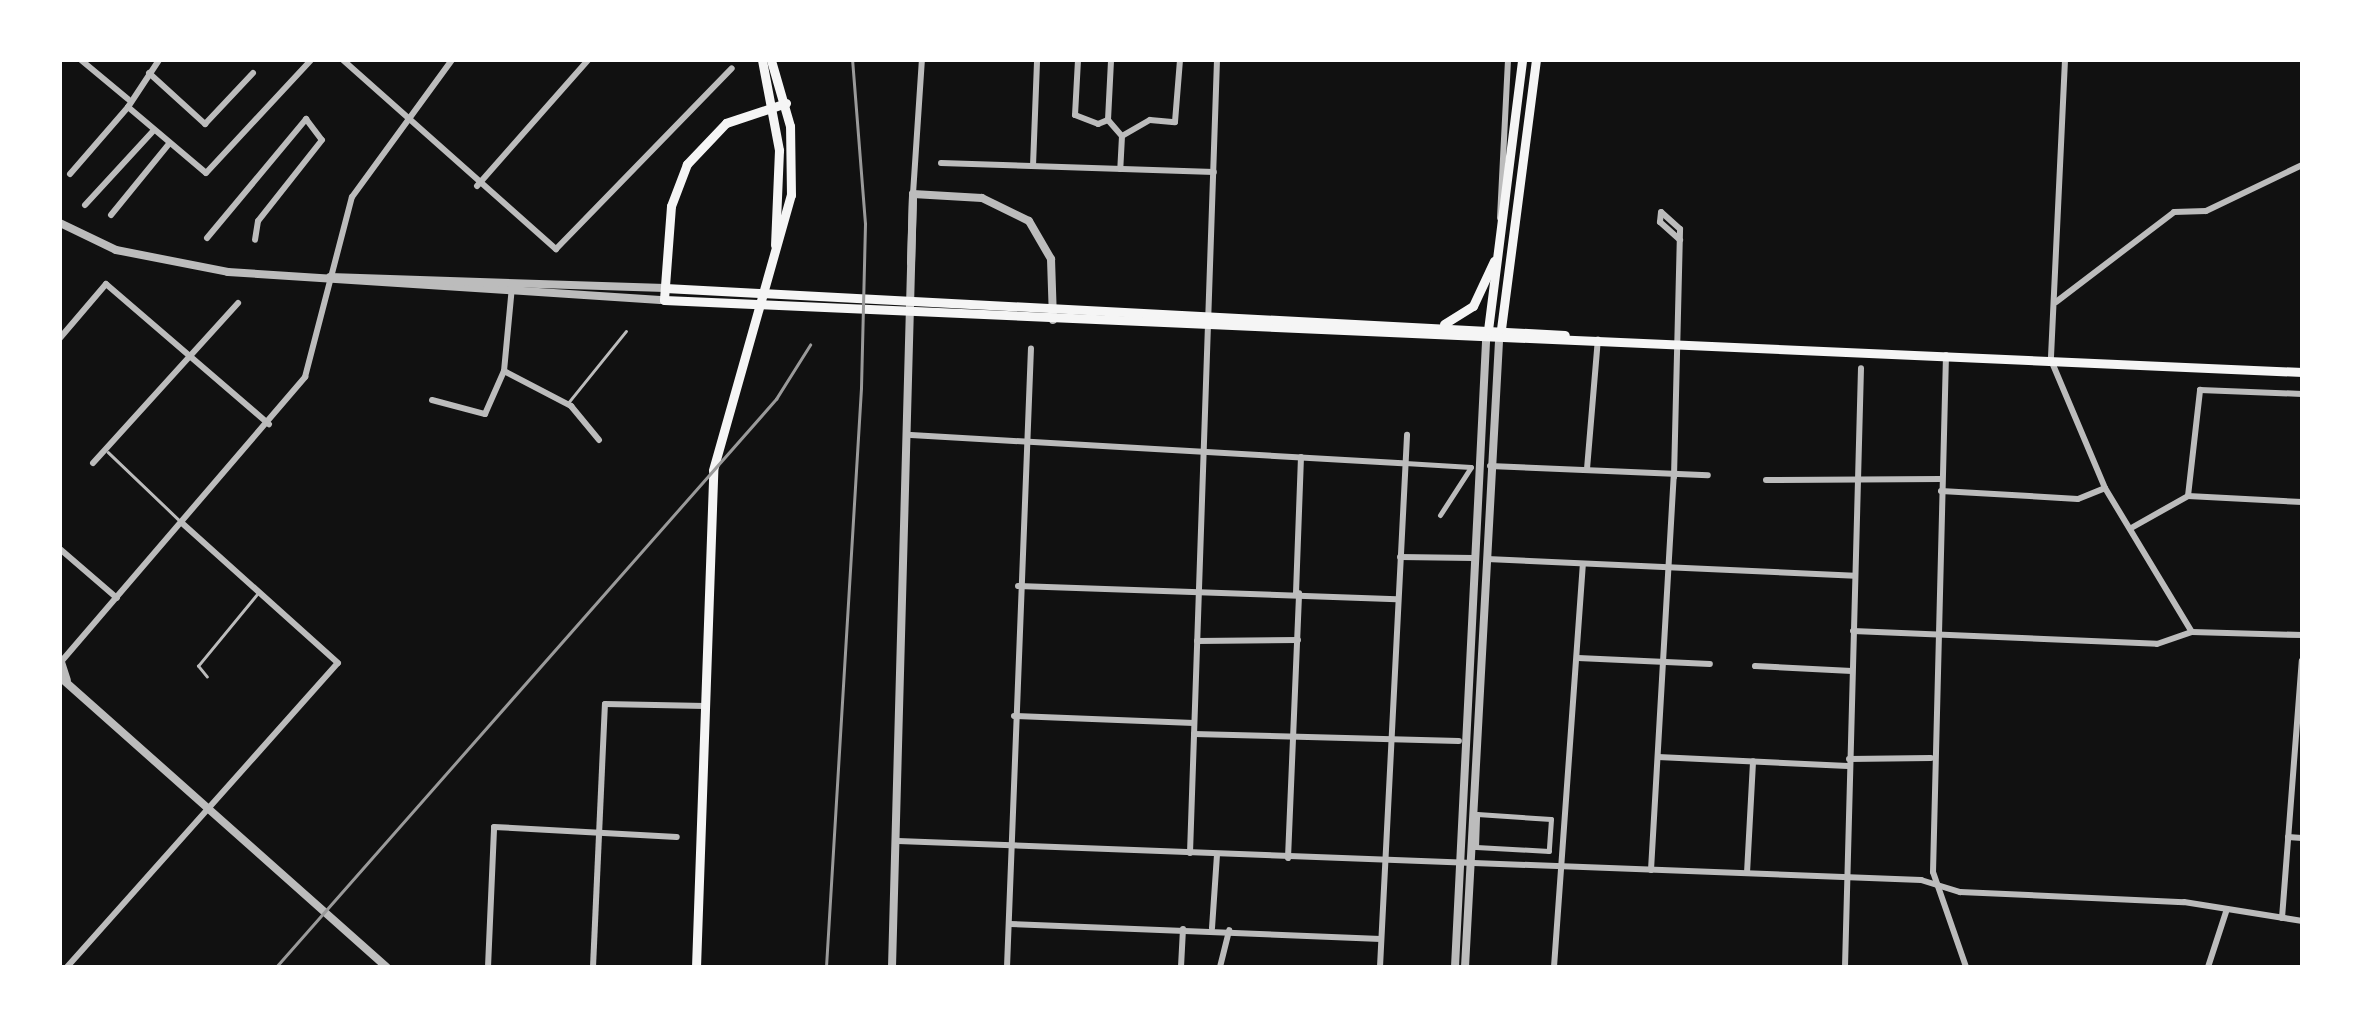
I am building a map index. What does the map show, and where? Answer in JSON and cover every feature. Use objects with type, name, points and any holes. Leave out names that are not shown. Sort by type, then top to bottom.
[{"type":"main road","points":[[762,60],[772,106],[775,258]]},
{"type":"main road","points":[[696,967],[713,470],[791,196],[786,103],[771,60]]},
{"type":"main road","points":[[1486,341],[1522,60]]},
{"type":"main road","points":[[1498,342],[1536,60]]},
{"type":"main road","points":[[786,103],[726,123],[687,164],[671,206],[664,300],[749,300],[1053,314],[1498,342],[1577,337]]},
{"type":"main road","points":[[1432,325],[1473,306],[1502,235]]},
{"type":"main road","points":[[665,288],[749,300]]},
{"type":"main road","points":[[1210,322],[1489,327],[1577,337],[2302,372]]},
{"type":"street","points":[[81,60],[202,172],[216,169],[310,60]]},
{"type":"street","points":[[70,174],[160,60]]},
{"type":"street","points":[[343,60],[538,242],[564,246],[732,68]]},
{"type":"street","points":[[387,967],[64,679],[61,661],[270,424],[317,350],[326,278],[352,197],[452,60]]},
{"type":"street","points":[[478,186],[588,60]]},
{"type":"street","points":[[892,967],[911,435],[913,194],[922,60]]},
{"type":"street","points":[[1033,166],[1037,60]]},
{"type":"street","points":[[1078,60],[1075,115],[1108,120],[1122,136],[1120,168]]},
{"type":"street","points":[[1108,120],[1111,60]]},
{"type":"street","points":[[1122,136],[1150,120],[1175,122],[1180,60]]},
{"type":"street","points":[[1190,854],[1218,60]]},
{"type":"street","points":[[1502,235],[1496,186],[1508,60]]},
{"type":"street","points":[[2065,60],[2051,360],[2104,488],[2133,527],[2192,632]]},
{"type":"street","points":[[148,73],[205,124],[254,73]]},
{"type":"street","points":[[206,238],[306,120],[322,140],[258,221],[254,240]]},
{"type":"street","points":[[85,205],[154,130]]},
{"type":"street","points":[[111,215],[169,144]]},
{"type":"street","points":[[941,163],[1214,172]]},
{"type":"street","points":[[2055,302],[2174,212],[2206,211],[2302,165]]},
{"type":"street","points":[[913,194],[982,198],[1028,221],[1052,260],[1053,314]]},
{"type":"street","points":[[1651,870],[1674,477],[1680,240],[1679,224],[1662,212],[1660,222],[1680,240]]},
{"type":"street","points":[[60,223],[159,262],[512,292],[664,300]]},
{"type":"street","points":[[326,278],[512,280],[665,288]]},
{"type":"street","points":[[432,400],[485,414],[504,371],[512,280]]},
{"type":"street","points":[[60,338],[106,284],[270,424]]},
{"type":"street","points":[[93,463],[238,303]]},
{"type":"street","points":[[1587,470],[1598,338]]},
{"type":"street","points":[[1455,967],[1486,341]]},
{"type":"street","points":[[1465,967],[1498,342]]},
{"type":"street","points":[[1008,967],[1018,586],[1031,348]]},
{"type":"street","points":[[1946,354],[1932,758],[1940,888],[1966,967]]},
{"type":"street","points":[[1845,967],[1844,877],[1862,368]]},
{"type":"street","points":[[504,371],[566,404],[599,440]]},
{"type":"street","points":[[2188,496],[2200,390],[2302,394]]},
{"type":"street","points":[[1380,967],[1394,740],[1402,464],[1407,434]]},
{"type":"street","points":[[911,435],[1471,468],[1440,515]]},
{"type":"street","points":[[1288,858],[1302,458]]},
{"type":"street","points":[[1490,466],[1708,476]]},
{"type":"street","points":[[1766,480],[1858,484],[1941,479]]},
{"type":"street","points":[[1941,491],[2078,499],[2104,488]]},
{"type":"street","points":[[2133,527],[2188,496],[2302,502]]},
{"type":"street","points":[[67,967],[338,663],[182,523]]},
{"type":"street","points":[[60,549],[117,598]]},
{"type":"street","points":[[1400,557],[1473,558]]},
{"type":"street","points":[[1486,560],[1668,573],[1855,576]]},
{"type":"street","points":[[1554,967],[1583,566]]},
{"type":"street","points":[[1018,586],[1397,598]]},
{"type":"street","points":[[1853,631],[2157,644],[2192,632],[2302,635]]},
{"type":"street","points":[[1198,641],[1298,640]]},
{"type":"street","points":[[1578,658],[1710,664]]},
{"type":"street","points":[[2282,918],[2302,661]]},
{"type":"street","points":[[1756,666],[1852,671]]},
{"type":"street","points":[[593,967],[605,704],[705,706]]},
{"type":"street","points":[[1014,716],[1194,723]]},
{"type":"street","points":[[1194,734],[1459,740]]},
{"type":"street","points":[[1658,756],[1848,762],[1932,758]]},
{"type":"street","points":[[1746,873],[1753,761]]},
{"type":"street","points":[[1477,814],[1552,819],[1550,851],[1476,848],[1477,814]]},
{"type":"street","points":[[488,967],[494,827],[678,837]]},
{"type":"street","points":[[2288,837],[2302,838]]},
{"type":"street","points":[[898,841],[1461,866],[1844,877],[1940,888],[2227,908],[2302,921]]},
{"type":"street","points":[[1212,928],[1217,855]]},
{"type":"street","points":[[2208,967],[2227,908]]},
{"type":"street","points":[[1010,924],[1212,928],[1381,939]]},
{"type":"street","points":[[1181,967],[1182,929]]},
{"type":"street","points":[[1220,967],[1229,930]]},
{"type":"lane","points":[[566,404],[626,332]]},
{"type":"lane","points":[[105,449],[182,523]]},
{"type":"lane","points":[[207,676],[198,666],[259,592]]},
{"type":"railway","points":[[826,967],[861,388],[865,224],[852,60]]},
{"type":"railway","points":[[276,967],[776,399],[810,345]]}]
